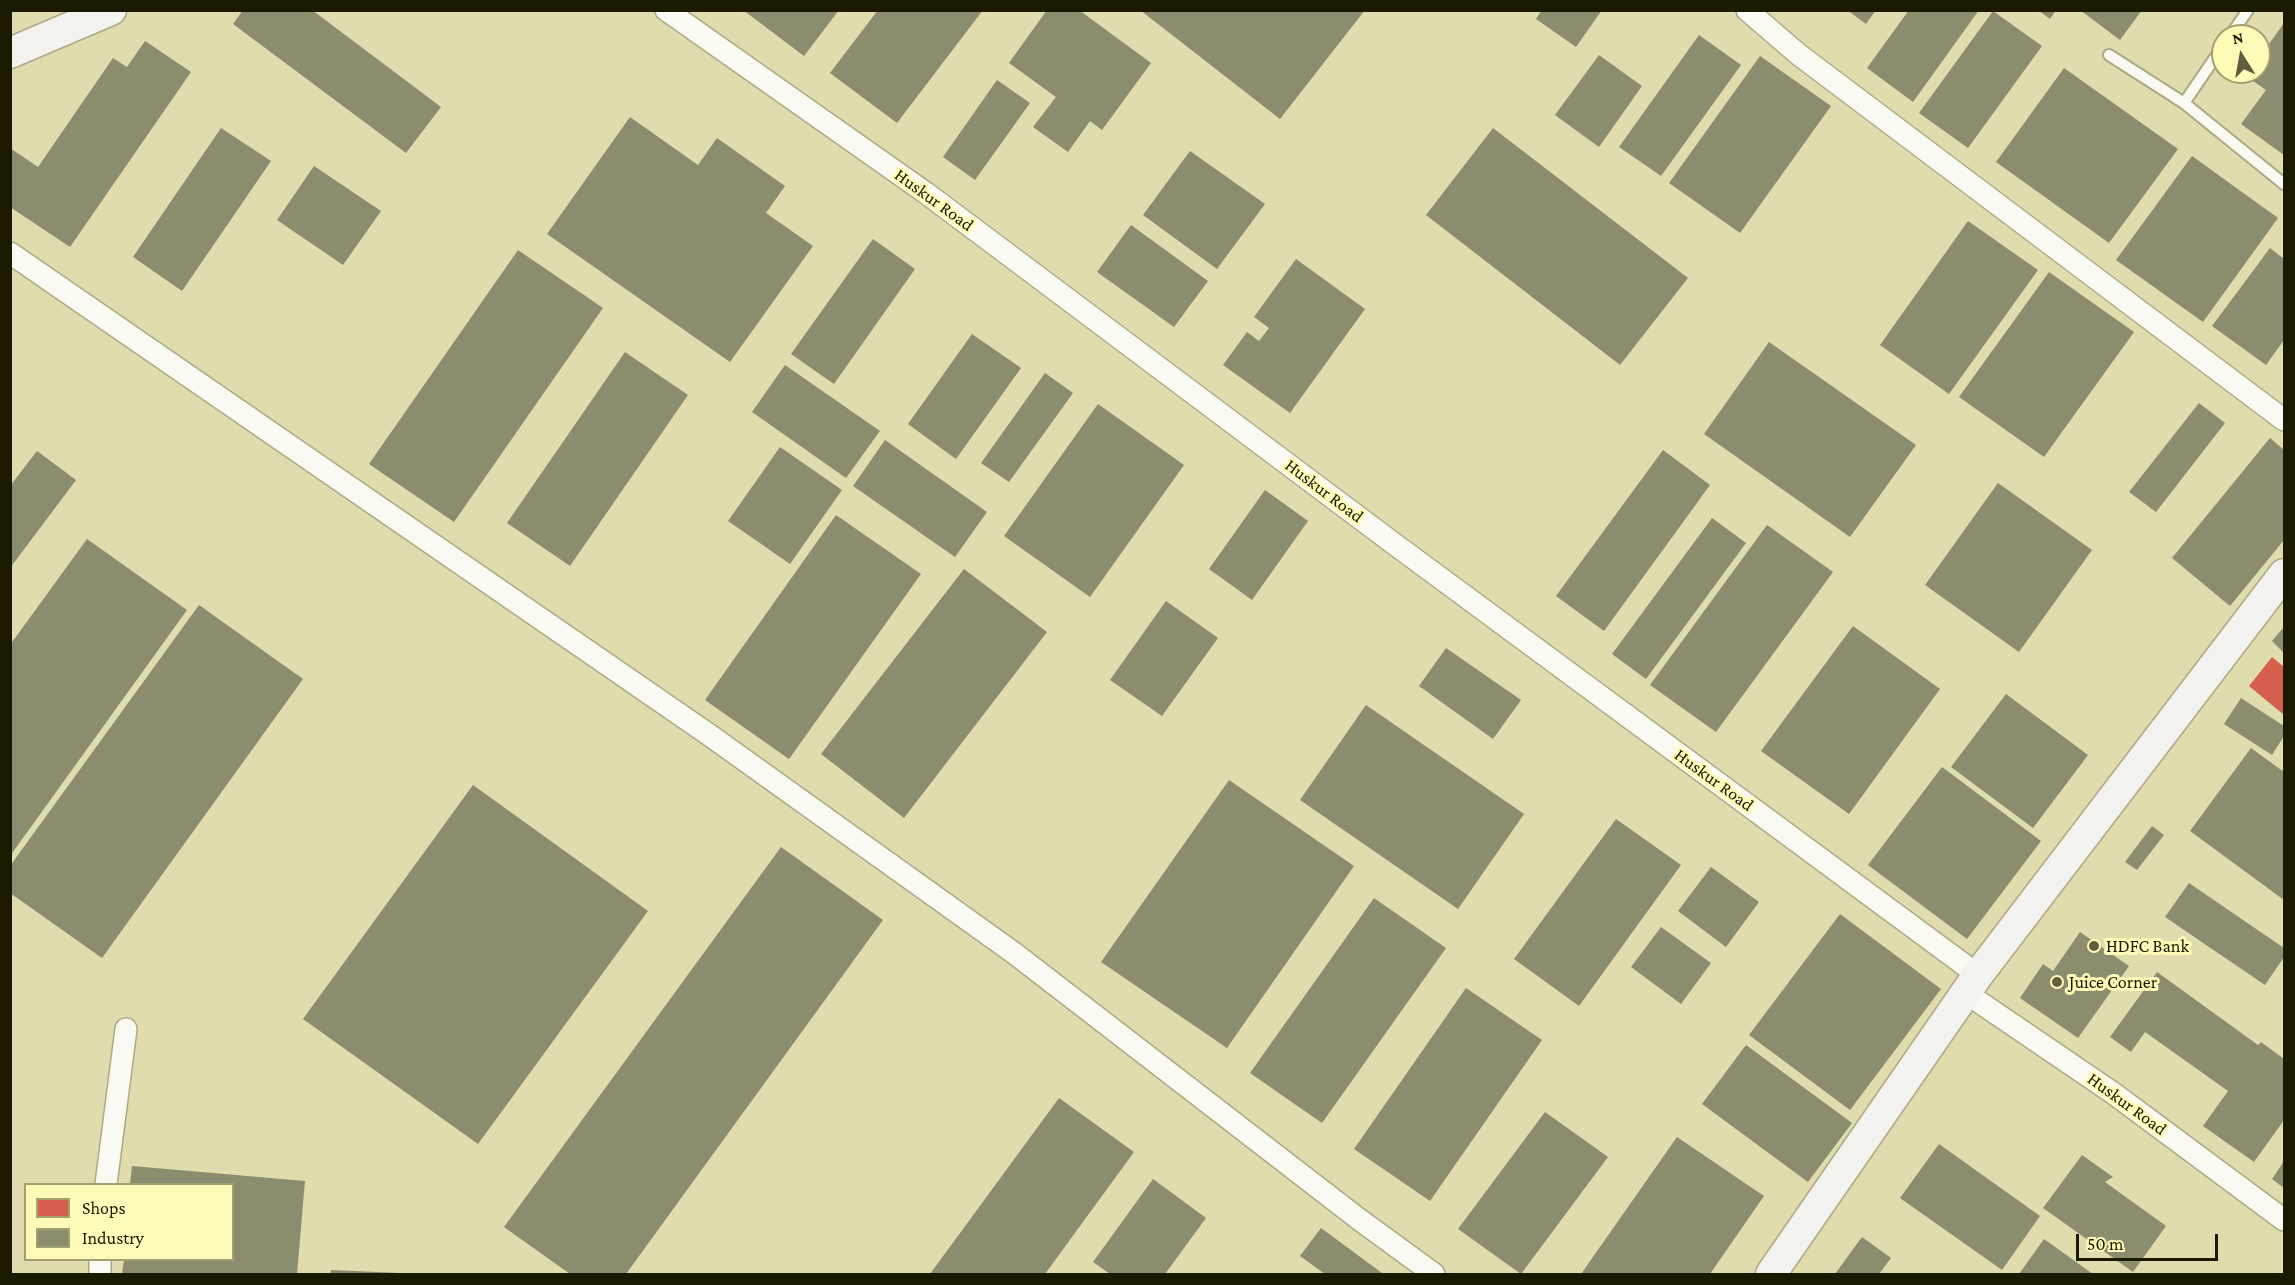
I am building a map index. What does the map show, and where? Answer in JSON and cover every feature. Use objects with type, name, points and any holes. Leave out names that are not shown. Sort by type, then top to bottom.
[{"type":"street","points":[[10,53],[111,10]]},
{"type":"street","name":"Huskur Road","points":[[666,10],[936,200],[1393,543],[2113,1093],[2284,1220]]},
{"type":"street","points":[[1747,10],[1798,54],[2284,420]]},
{"type":"street","points":[[10,254],[698,727],[995,939],[1434,1275]]},
{"type":"street","points":[[1771,1275],[1972,984],[2284,574]]},
{"type":"street","points":[[106,1183],[126,1029]]},
{"type":"lane","points":[[2238,24],[2248,10]]},
{"type":"lane","points":[[2109,55],[2184,102],[2284,184]]},
{"type":"lane","points":[[2184,102],[2211,63]]},
{"type":"building: Shops","points":[[2272,657],[2284,667],[2284,715],[2249,686]]},
{"type":"building: Industry","points":[[243,10],[312,10],[441,107],[406,153],[233,24]]},
{"type":"building: Industry","points":[[743,10],[839,10],[804,56]]},
{"type":"building: Industry","points":[[878,10],[983,10],[897,123],[830,73]]},
{"type":"building: Industry","points":[[1047,10],[1079,10],[1151,63],[1102,130],[1090,121],[1068,152],[1033,127],[1056,97],[1009,63]]},
{"type":"building: Industry","points":[[1140,10],[1365,10],[1280,119]]},
{"type":"building: Industry","points":[[1542,10],[1602,10],[1576,47],[1536,19]]},
{"type":"building: Industry","points":[[1847,10],[1876,10],[1866,24]]},
{"type":"building: Industry","points":[[1909,10],[1979,10],[1913,102],[1867,68]]},
{"type":"building: Industry","points":[[2038,10],[2056,10],[2050,19]]},
{"type":"building: Industry","points":[[2080,10],[2142,10],[2120,40]]},
{"type":"building: Industry","points":[[1993,11],[2042,46],[1968,148],[1919,113]]},
{"type":"building: Industry","points":[[2284,23],[2284,155],[2241,124],[2266,90],[2257,84],[2271,84],[2271,41]]},
{"type":"building: Industry","points":[[1699,35],[1741,65],[1661,176],[1619,147]]},
{"type":"building: Industry","points":[[145,41],[191,72],[70,247],[10,207],[10,148],[38,167],[113,58],[127,67]]},
{"type":"building: Industry","points":[[1599,55],[1642,86],[1599,147],[1555,115]]},
{"type":"building: Industry","points":[[1760,56],[1831,106],[1740,233],[1669,183]]},
{"type":"building: Industry","points":[[2064,68],[2178,149],[2109,243],[1996,162]]},
{"type":"building: Industry","points":[[997,80],[1030,103],[975,180],[943,157]]},
{"type":"building: Industry","points":[[630,117],[698,165],[717,138],[785,186],[766,213],[813,246],[730,362],[547,234]]},
{"type":"building: Industry","points":[[221,128],[271,161],[182,291],[133,257]]},
{"type":"building: Industry","points":[[1493,128],[1688,278],[1620,365],[1426,215]]},
{"type":"building: Industry","points":[[1190,151],[1265,204],[1217,269],[1143,215]]},
{"type":"building: Industry","points":[[2192,156],[2278,218],[2203,322],[2116,260]]},
{"type":"building: Industry","points":[[314,166],[381,211],[343,265],[277,220]]},
{"type":"building: Industry","points":[[1968,221],[2038,270],[1949,394],[1880,345]]},
{"type":"building: Industry","points":[[1131,225],[1208,281],[1174,327],[1097,272]]},
{"type":"building: Industry","points":[[873,239],[915,269],[834,384],[791,354]]},
{"type":"building: Industry","points":[[2270,248],[2284,259],[2284,340],[2266,365],[2212,326]]},
{"type":"building: Industry","points":[[518,250],[603,308],[454,522],[369,464]]},
{"type":"building: Industry","points":[[1296,259],[1365,309],[1290,413],[1223,365],[1247,332],[1259,341],[1269,328],[1254,317]]},
{"type":"building: Industry","points":[[2049,272],[2134,332],[2044,457],[1959,397]]},
{"type":"building: Industry","points":[[972,334],[1021,368],[956,459],[908,424]]},
{"type":"building: Industry","points":[[1769,342],[1916,445],[1850,537],[1704,434]]},
{"type":"building: Industry","points":[[625,352],[688,395],[570,566],[507,523]]},
{"type":"building: Industry","points":[[785,365],[880,431],[846,478],[752,412]]},
{"type":"building: Industry","points":[[1045,373],[1073,393],[1009,482],[981,463]]},
{"type":"building: Industry","points":[[2199,403],[2225,423],[2156,512],[2129,492]]},
{"type":"building: Industry","points":[[1098,404],[1184,465],[1090,597],[1004,536]]},
{"type":"building: Industry","points":[[2270,438],[2284,450],[2284,540],[2230,606],[2172,558]]},
{"type":"building: Industry","points":[[885,440],[987,512],[955,557],[853,486]]},
{"type":"building: Industry","points":[[780,447],[842,490],[790,564],[728,521]]},
{"type":"building: Industry","points":[[1663,450],[1710,485],[1604,631],[1556,596]]},
{"type":"building: Industry","points":[[37,451],[76,480],[10,568],[10,486]]},
{"type":"building: Industry","points":[[1998,483],[2092,550],[2019,652],[1925,585]]},
{"type":"building: Industry","points":[[1265,490],[1308,521],[1252,600],[1209,569]]},
{"type":"building: Industry","points":[[836,515],[921,574],[789,759],[705,700]]},
{"type":"building: Industry","points":[[1712,518],[1746,543],[1646,679],[1612,654]]},
{"type":"building: Industry","points":[[1767,525],[1833,572],[1716,732],[1650,685]]},
{"type":"building: Industry","points":[[87,539],[187,610],[10,856],[10,645]]},
{"type":"building: Industry","points":[[964,569],[1047,632],[904,818],[821,754]]},
{"type":"building: Industry","points":[[1166,601],[1218,638],[1162,716],[1110,680]]},
{"type":"building: Industry","points":[[199,605],[303,679],[102,958],[10,893],[10,866]]},
{"type":"building: Industry","points":[[1853,626],[1940,689],[1849,814],[1761,751]]},
{"type":"building: Industry","points":[[2284,627],[2284,653],[2272,641]]},
{"type":"building: Industry","points":[[1446,648],[1521,700],[1493,739],[1419,686]]},
{"type":"building: Industry","points":[[2006,694],[2088,755],[2033,828],[1951,767]]},
{"type":"building: Industry","points":[[2241,698],[2284,726],[2284,736],[2272,755],[2224,724]]},
{"type":"building: Industry","points":[[1366,705],[1524,814],[1458,909],[1300,800]]},
{"type":"building: Industry","points":[[2251,748],[2284,772],[2284,900],[2190,831]]},
{"type":"building: Industry","points":[[1942,767],[2041,841],[1967,939],[1868,865]]},
{"type":"building: Industry","points":[[1229,780],[1354,866],[1227,1048],[1101,962]]},
{"type":"building: Industry","points":[[473,785],[648,911],[478,1144],[303,1019]]},
{"type":"building: Industry","points":[[1616,819],[1681,865],[1579,1006],[1514,959]]},
{"type":"building: Industry","points":[[2152,826],[2164,835],[2137,870],[2125,862]]},
{"type":"building: Industry","points":[[781,847],[883,920],[626,1274],[570,1274],[504,1227]]},
{"type":"building: Industry","points":[[1711,867],[1759,902],[1726,947],[1678,911]]},
{"type":"building: Industry","points":[[2189,883],[2284,948],[2284,957],[2265,985],[2165,917]]},
{"type":"building: Industry","points":[[1374,898],[1446,948],[1322,1123],[1250,1073]]},
{"type":"building: Industry","points":[[1840,914],[1941,989],[1850,1110],[1749,1035]]},
{"type":"building: Industry","points":[[1661,927],[1711,963],[1681,1004],[1631,967]]},
{"type":"building: Industry","points":[[2080,932],[2129,966],[2078,1038],[2020,998],[2043,964],[2053,971]]},
{"type":"building: Industry","points":[[2157,972],[2258,1045],[2261,1042],[2284,1059],[2284,1120],[2254,1162],[2203,1126],[2228,1091],[2145,1032],[2131,1052],[2110,1037]]},
{"type":"building: Industry","points":[[1466,988],[1542,1040],[1430,1201],[1354,1149]]},
{"type":"building: Industry","points":[[1746,1045],[1852,1123],[1808,1182],[1702,1104]]},
{"type":"building: Industry","points":[[1059,1098],[1134,1152],[1045,1274],[930,1274]]},
{"type":"building: Industry","points":[[1545,1112],[1608,1157],[1521,1274],[1458,1229]]},
{"type":"building: Industry","points":[[1677,1137],[1764,1196],[1710,1274],[1581,1274]]},
{"type":"building: Industry","points":[[1939,1144],[2040,1216],[2002,1270],[1900,1198]]},
{"type":"building: Industry","points":[[2082,1155],[2113,1177],[2105,1182],[2166,1226],[2133,1272],[2043,1208]]},
{"type":"building: Industry","points":[[2284,1161],[2284,1188],[2272,1179]]},
{"type":"building: Industry","points":[[132,1166],[305,1181],[297,1274],[122,1274],[124,1261],[234,1261],[234,1183],[130,1183]]},
{"type":"building: Industry","points":[[1153,1179],[1206,1218],[1165,1274],[1110,1274],[1093,1262]]},
{"type":"building: Industry","points":[[1321,1228],[1382,1273],[1325,1274],[1300,1256]]},
{"type":"building: Industry","points":[[1862,1237],[1891,1258],[1879,1274],[1835,1274]]},
{"type":"building: Industry","points":[[2044,1239],[2093,1274],[2019,1274]]},
{"type":"building: Industry","points":[[331,1270],[401,1273],[401,1274],[330,1274]]},
{"type":"place","name":"HDFC Bank","points":[[2094,946]]},
{"type":"place","name":"Juice Corner","points":[[2057,982]]}]
